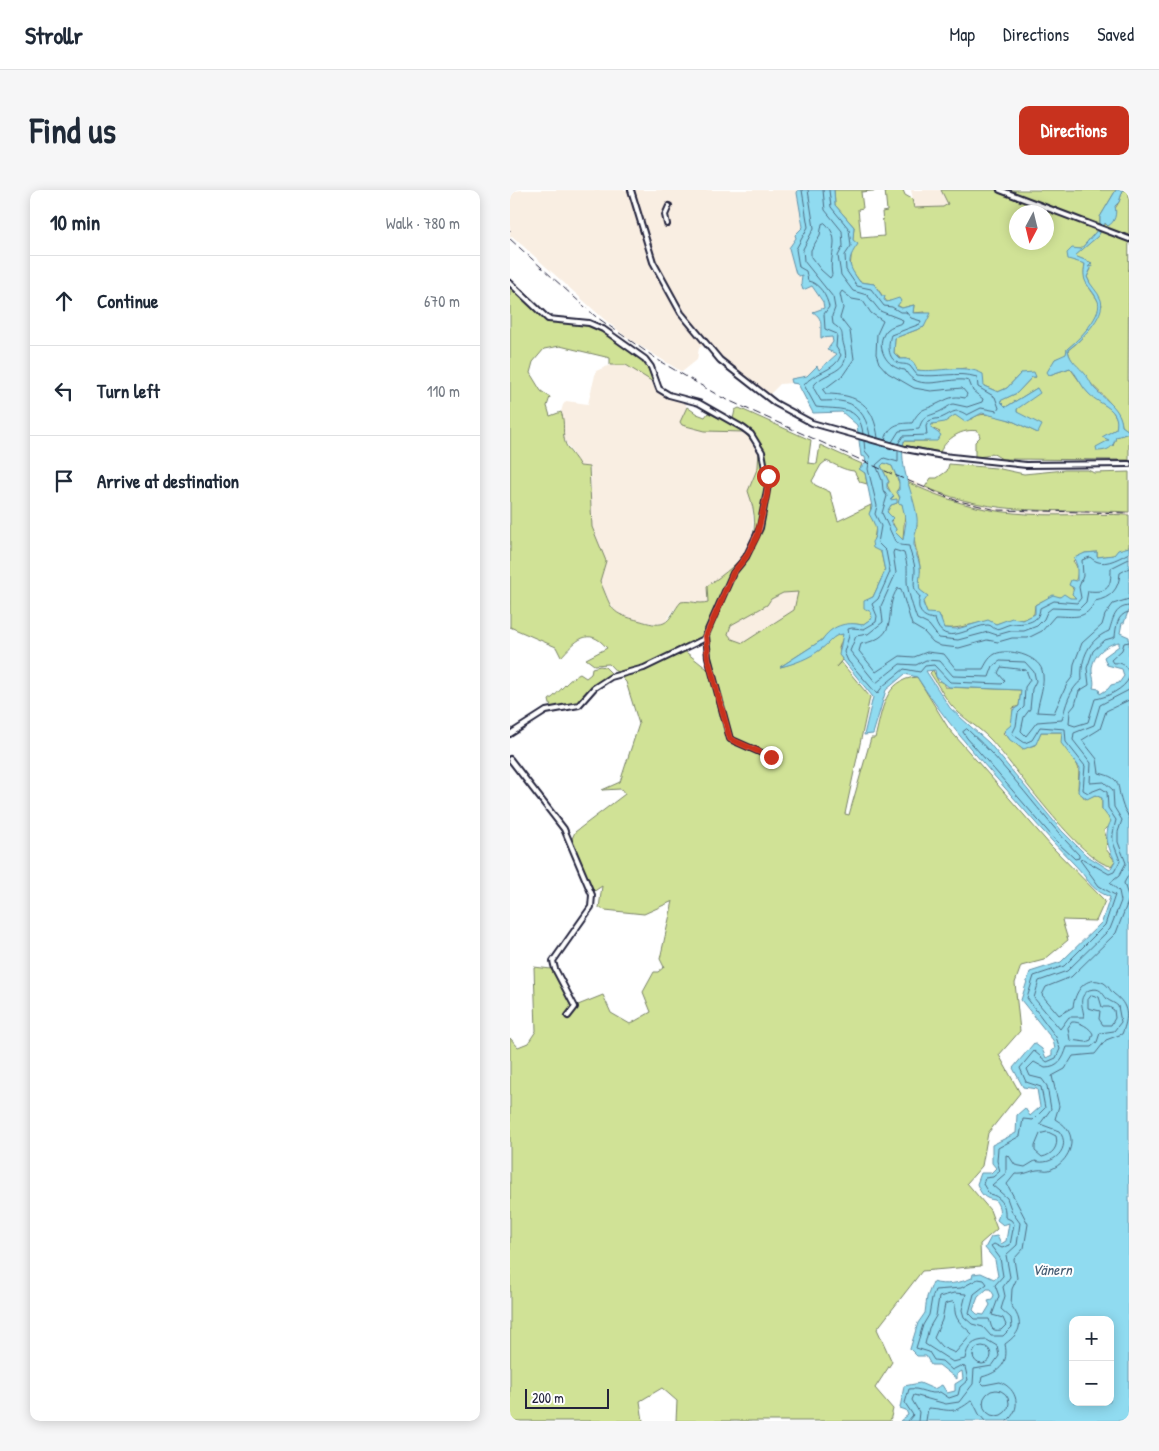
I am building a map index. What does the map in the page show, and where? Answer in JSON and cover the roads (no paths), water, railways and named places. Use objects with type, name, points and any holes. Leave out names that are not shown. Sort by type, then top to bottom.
[{"type":"street","points":[[631,190],[653,262],[674,302],[711,350],[754,388],[775,403],[812,423],[854,436],[969,460],[1016,464],[1128,464]]},
{"type":"street","points":[[1000,190],[1129,239]]},
{"type":"street","points":[[667,224],[665,215],[669,206]]},
{"type":"street","points":[[510,283],[548,319],[589,323],[603,329],[645,359],[651,367],[659,389],[669,395],[699,403],[743,428],[762,452],[768,485],[760,528],[746,557],[733,573],[706,636],[697,644],[644,668],[611,677],[594,688],[579,706],[546,711],[510,734]]},
{"type":"street","points":[[706,636],[708,658],[730,739],[771,757]]},
{"type":"street","points":[[510,759],[564,828],[593,901],[591,907],[553,961],[555,969],[575,1007],[568,1016]]},
{"type":"water","name":"Vänern","points":[[798,190],[834,190],[835,205],[854,227],[853,240],[858,244],[850,259],[850,263],[860,282],[874,284],[882,296],[885,296],[884,300],[887,302],[899,298],[901,301],[897,306],[902,308],[914,305],[913,313],[931,313],[924,327],[895,338],[894,353],[900,359],[911,361],[917,370],[967,369],[975,371],[983,374],[984,386],[998,392],[1007,388],[1021,373],[1034,372],[1036,377],[1032,377],[1017,393],[1000,401],[1006,407],[1037,388],[1040,393],[1017,409],[1017,412],[1042,425],[1038,433],[1010,420],[982,413],[965,422],[955,415],[945,422],[932,424],[931,428],[941,435],[937,441],[904,441],[903,460],[917,518],[914,544],[920,567],[919,587],[928,596],[923,603],[927,613],[939,614],[944,628],[957,629],[988,620],[996,624],[1012,618],[1023,620],[1035,614],[1035,605],[1053,595],[1060,597],[1064,594],[1070,598],[1076,598],[1072,594],[1074,588],[1069,585],[1071,580],[1077,581],[1077,566],[1074,558],[1085,553],[1097,552],[1097,557],[1114,555],[1118,550],[1129,547],[1129,609],[1124,623],[1122,623],[1120,633],[1129,637],[1129,1421],[900,1421],[908,1415],[906,1410],[900,1408],[904,1386],[920,1383],[934,1389],[942,1385],[947,1393],[955,1391],[955,1384],[963,1379],[962,1371],[957,1374],[957,1379],[939,1365],[931,1365],[926,1356],[917,1356],[910,1349],[918,1323],[925,1313],[927,1297],[933,1282],[942,1284],[958,1283],[972,1278],[973,1274],[981,1273],[994,1279],[998,1276],[995,1260],[985,1248],[991,1237],[997,1236],[1001,1244],[1006,1241],[1009,1223],[1003,1225],[997,1220],[999,1207],[997,1203],[995,1200],[983,1195],[977,1184],[981,1173],[991,1173],[996,1168],[992,1163],[992,1145],[1016,1133],[1017,1115],[1025,1108],[1030,1116],[1040,1107],[1037,1089],[1023,1087],[1013,1068],[1034,1043],[1042,1049],[1046,1058],[1052,1055],[1052,1050],[1055,1049],[1053,1040],[1021,1000],[1030,972],[1061,962],[1102,922],[1110,897],[1093,887],[993,775],[948,721],[917,677],[905,674],[886,690],[873,734],[864,735],[873,697],[839,655],[843,634],[834,638],[807,658],[780,667],[822,640],[834,628],[845,624],[862,625],[872,618],[871,612],[864,608],[864,601],[873,597],[885,571],[881,552],[873,548],[872,542],[875,528],[869,514],[872,507],[865,473],[859,469],[866,463],[865,457],[861,456],[857,425],[842,412],[813,413],[798,384],[792,383],[791,379],[807,376],[817,366],[819,370],[837,354],[827,350],[833,342],[832,337],[821,338],[820,320],[813,312],[824,308],[823,302],[812,286],[803,290],[801,284],[802,275],[796,274],[789,248],[796,238],[795,235],[803,227]],"holes":[[[884,463],[892,466],[899,482],[899,490],[896,491],[900,497],[898,503],[902,504],[906,522],[903,540],[895,532],[896,529],[890,521],[893,518],[887,512],[891,505],[897,503],[897,499],[890,500],[894,496],[887,488],[887,483],[889,482],[881,466]],[[1119,642],[1119,646],[1104,657],[1107,665],[1122,669],[1124,676],[1119,683],[1111,685],[1100,694],[1099,689],[1093,688],[1092,666],[1104,648]],[[935,670],[936,677],[949,687],[1021,690],[1019,706],[1013,710],[1011,725],[1004,731],[1010,740],[1024,749],[1036,744],[1041,732],[1062,732],[1061,743],[1080,768],[1078,792],[1087,799],[1095,795],[1102,798],[1102,809],[1111,821],[1107,831],[1107,841],[1115,861],[1110,870],[1086,855],[1062,831],[989,743],[950,708],[926,671]],[[987,1289],[990,1289],[994,1295],[992,1300],[988,1301],[990,1305],[984,1315],[977,1314],[973,1310],[978,1297]]]},
{"type":"water","points":[[1116,190],[1123,190],[1119,202],[1115,206],[1116,215],[1114,220],[1108,226],[1105,223],[1098,236],[1075,256],[1092,263],[1088,267],[1092,266],[1087,277],[1100,297],[1102,306],[1091,328],[1068,350],[1073,361],[1116,410],[1122,426],[1129,431],[1129,433],[1116,437],[1110,448],[1097,451],[1096,447],[1109,440],[1102,437],[1116,429],[1116,416],[1109,408],[1086,391],[1070,368],[1049,375],[1047,372],[1055,359],[1066,354],[1067,349],[1089,326],[1098,312],[1099,305],[1097,299],[1085,280],[1085,264],[1068,259],[1067,253],[1072,248],[1081,249],[1100,227],[1100,217]]},
{"type":"railway","points":[[510,239],[595,316],[661,362],[721,397],[892,474],[955,500],[997,510],[1129,513]]}]
